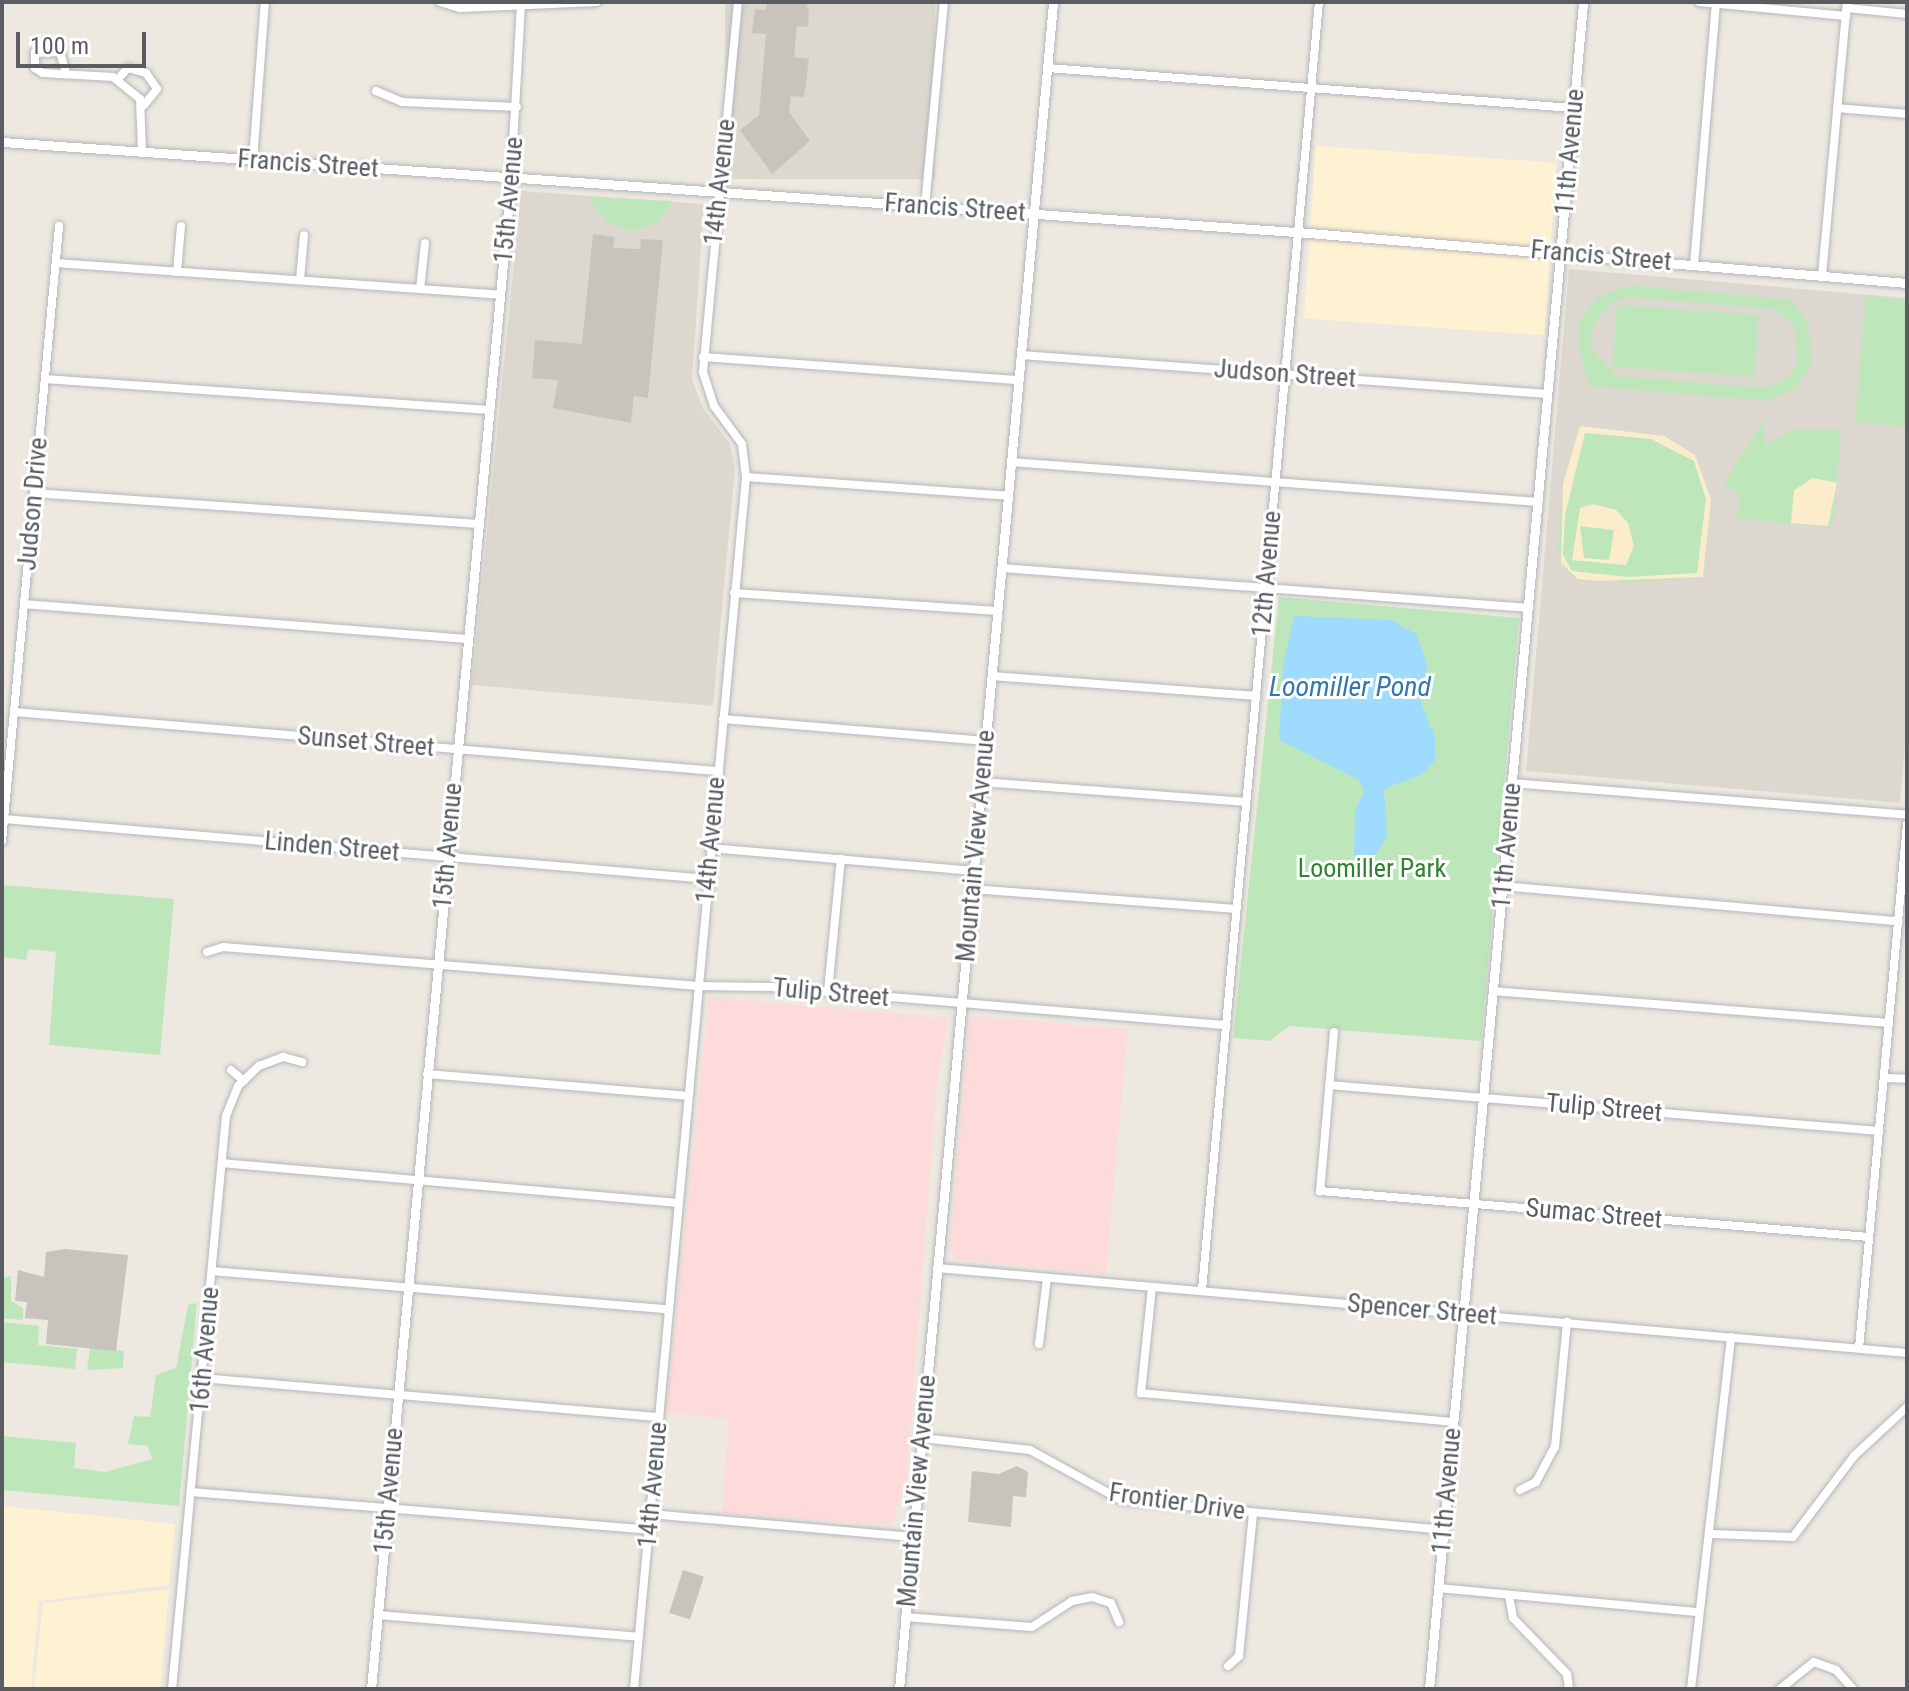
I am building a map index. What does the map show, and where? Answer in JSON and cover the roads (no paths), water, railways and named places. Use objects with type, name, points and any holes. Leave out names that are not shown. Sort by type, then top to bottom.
[{"type":"street","points":[[253,160],[265,2]]},
{"type":"street","points":[[440,2],[460,8],[597,2]]},
{"type":"street","name":"14th Avenue","points":[[634,1689],[746,477],[742,444],[707,390],[703,357],[738,2]]},
{"type":"street","points":[[925,206],[944,2]]},
{"type":"street","name":"Mountain View Avenue","points":[[899,1689],[1053,2]]},
{"type":"street","name":"12th Avenue","points":[[1202,1290],[1319,2]]},
{"type":"street","name":"11th Avenue","points":[[1429,1689],[1583,2]]},
{"type":"street","points":[[1699,2],[1907,14]]},
{"type":"street","name":"15th Avenue","points":[[371,1689],[511,178],[521,3]]},
{"type":"street","points":[[1694,265],[1716,3]]},
{"type":"street","points":[[1822,276],[1847,9]]},
{"type":"street","points":[[118,79],[128,68],[146,73],[157,89],[144,105],[142,152]]},
{"type":"street","points":[[1047,68],[1573,108]]},
{"type":"street","points":[[66,73],[118,79],[144,105]]},
{"type":"street","points":[[376,91],[402,102],[517,107]]},
{"type":"street","points":[[1837,108],[1907,114]]},
{"type":"street","name":"Francis Street","points":[[2,142],[1298,232],[1907,283]]},
{"type":"street","name":"Judson Drive","points":[[2,841],[59,226]]},
{"type":"street","points":[[177,272],[181,226]]},
{"type":"street","points":[[300,280],[304,235]]},
{"type":"street","points":[[420,289],[425,243]]},
{"type":"street","points":[[56,263],[500,295]]},
{"type":"street","name":"Judson Street","points":[[1021,355],[1548,394]]},
{"type":"street","points":[[703,357],[1019,380]]},
{"type":"street","points":[[45,379],[489,410]]},
{"type":"street","points":[[1011,462],[1538,502]]},
{"type":"street","points":[[746,477],[1008,496]]},
{"type":"street","points":[[34,493],[478,524]]},
{"type":"street","points":[[1002,568],[1529,608]]},
{"type":"street","points":[[734,593],[997,611]]},
{"type":"street","points":[[24,604],[467,639]]},
{"type":"street","points":[[992,676],[1256,696]]},
{"type":"street","name":"Sunset Street","points":[[14,712],[717,771]]},
{"type":"street","points":[[723,719],[986,741]]},
{"type":"street","points":[[982,782],[1246,802]]},
{"type":"street","points":[[1512,783],[1907,815]]},
{"type":"street","name":"Linden Street","points":[[4,819],[708,879]]},
{"type":"street","points":[[1859,1348],[1907,824]]},
{"type":"street","points":[[710,848],[974,871]]},
{"type":"street","points":[[828,991],[841,859]]},
{"type":"street","points":[[1503,886],[1898,921]]},
{"type":"street","points":[[972,889],[1236,909]]},
{"type":"street","name":"Tulip Street","points":[[207,952],[223,947],[698,986],[828,991],[1226,1025]]},
{"type":"street","points":[[1493,991],[1889,1023]]},
{"type":"street","points":[[1329,1085],[1334,1032]]},
{"type":"street","points":[[231,1070],[244,1081],[283,1057],[302,1062]]},
{"type":"street","points":[[427,1074],[687,1096]]},
{"type":"street","points":[[1884,1078],[1907,1079]]},
{"type":"street","name":"16th Avenue","points":[[172,1689],[226,1116],[244,1081]]},
{"type":"street","name":"Tulip Street","points":[[1329,1085],[1879,1131]]},
{"type":"street","name":"Sumac Street","points":[[1329,1085],[1320,1191],[1869,1237]]},
{"type":"street","points":[[222,1163],[677,1203]]},
{"type":"street","name":"Spencer Street","points":[[937,1268],[1907,1353]]},
{"type":"street","points":[[212,1271],[668,1309]]},
{"type":"street","points":[[1039,1344],[1047,1278]]},
{"type":"street","points":[[1152,1287],[1141,1393],[1454,1422]]},
{"type":"street","points":[[1520,1490],[1536,1482],[1555,1447],[1567,1322]]},
{"type":"street","points":[[1691,1689],[1699,1612],[1712,1534],[1731,1337]]},
{"type":"street","points":[[202,1378],[659,1417]]},
{"type":"street","points":[[1712,1534],[1793,1537],[1854,1456],[1907,1407]]},
{"type":"street","name":"Frontier Drive","points":[[922,1438],[1030,1450],[1121,1500],[1444,1530]]},
{"type":"street","points":[[191,1492],[649,1530]]},
{"type":"street","points":[[1228,1666],[1239,1656],[1253,1513]]},
{"type":"street","points":[[650,1514],[913,1537]]},
{"type":"street","points":[[1438,1588],[1699,1612]]},
{"type":"street","points":[[1509,1595],[1513,1618],[1567,1674],[1569,1689]]},
{"type":"street","points":[[905,1617],[1032,1627],[1072,1601],[1092,1597],[1111,1603],[1119,1622]]},
{"type":"street","points":[[378,1615],[638,1637]]},
{"type":"street","points":[[1780,1689],[1814,1662],[1836,1670],[1853,1689]]},
{"type":"water","name":"Loomiller Pond","points":[[1294,616],[1391,620],[1416,634],[1428,666],[1418,695],[1435,738],[1435,760],[1423,774],[1384,789],[1387,836],[1366,870],[1354,855],[1355,811],[1364,792],[1359,780],[1279,740],[1283,665]]},
{"type":"park label","name":"Loomiller Park","points":[[1372,869]]}]
